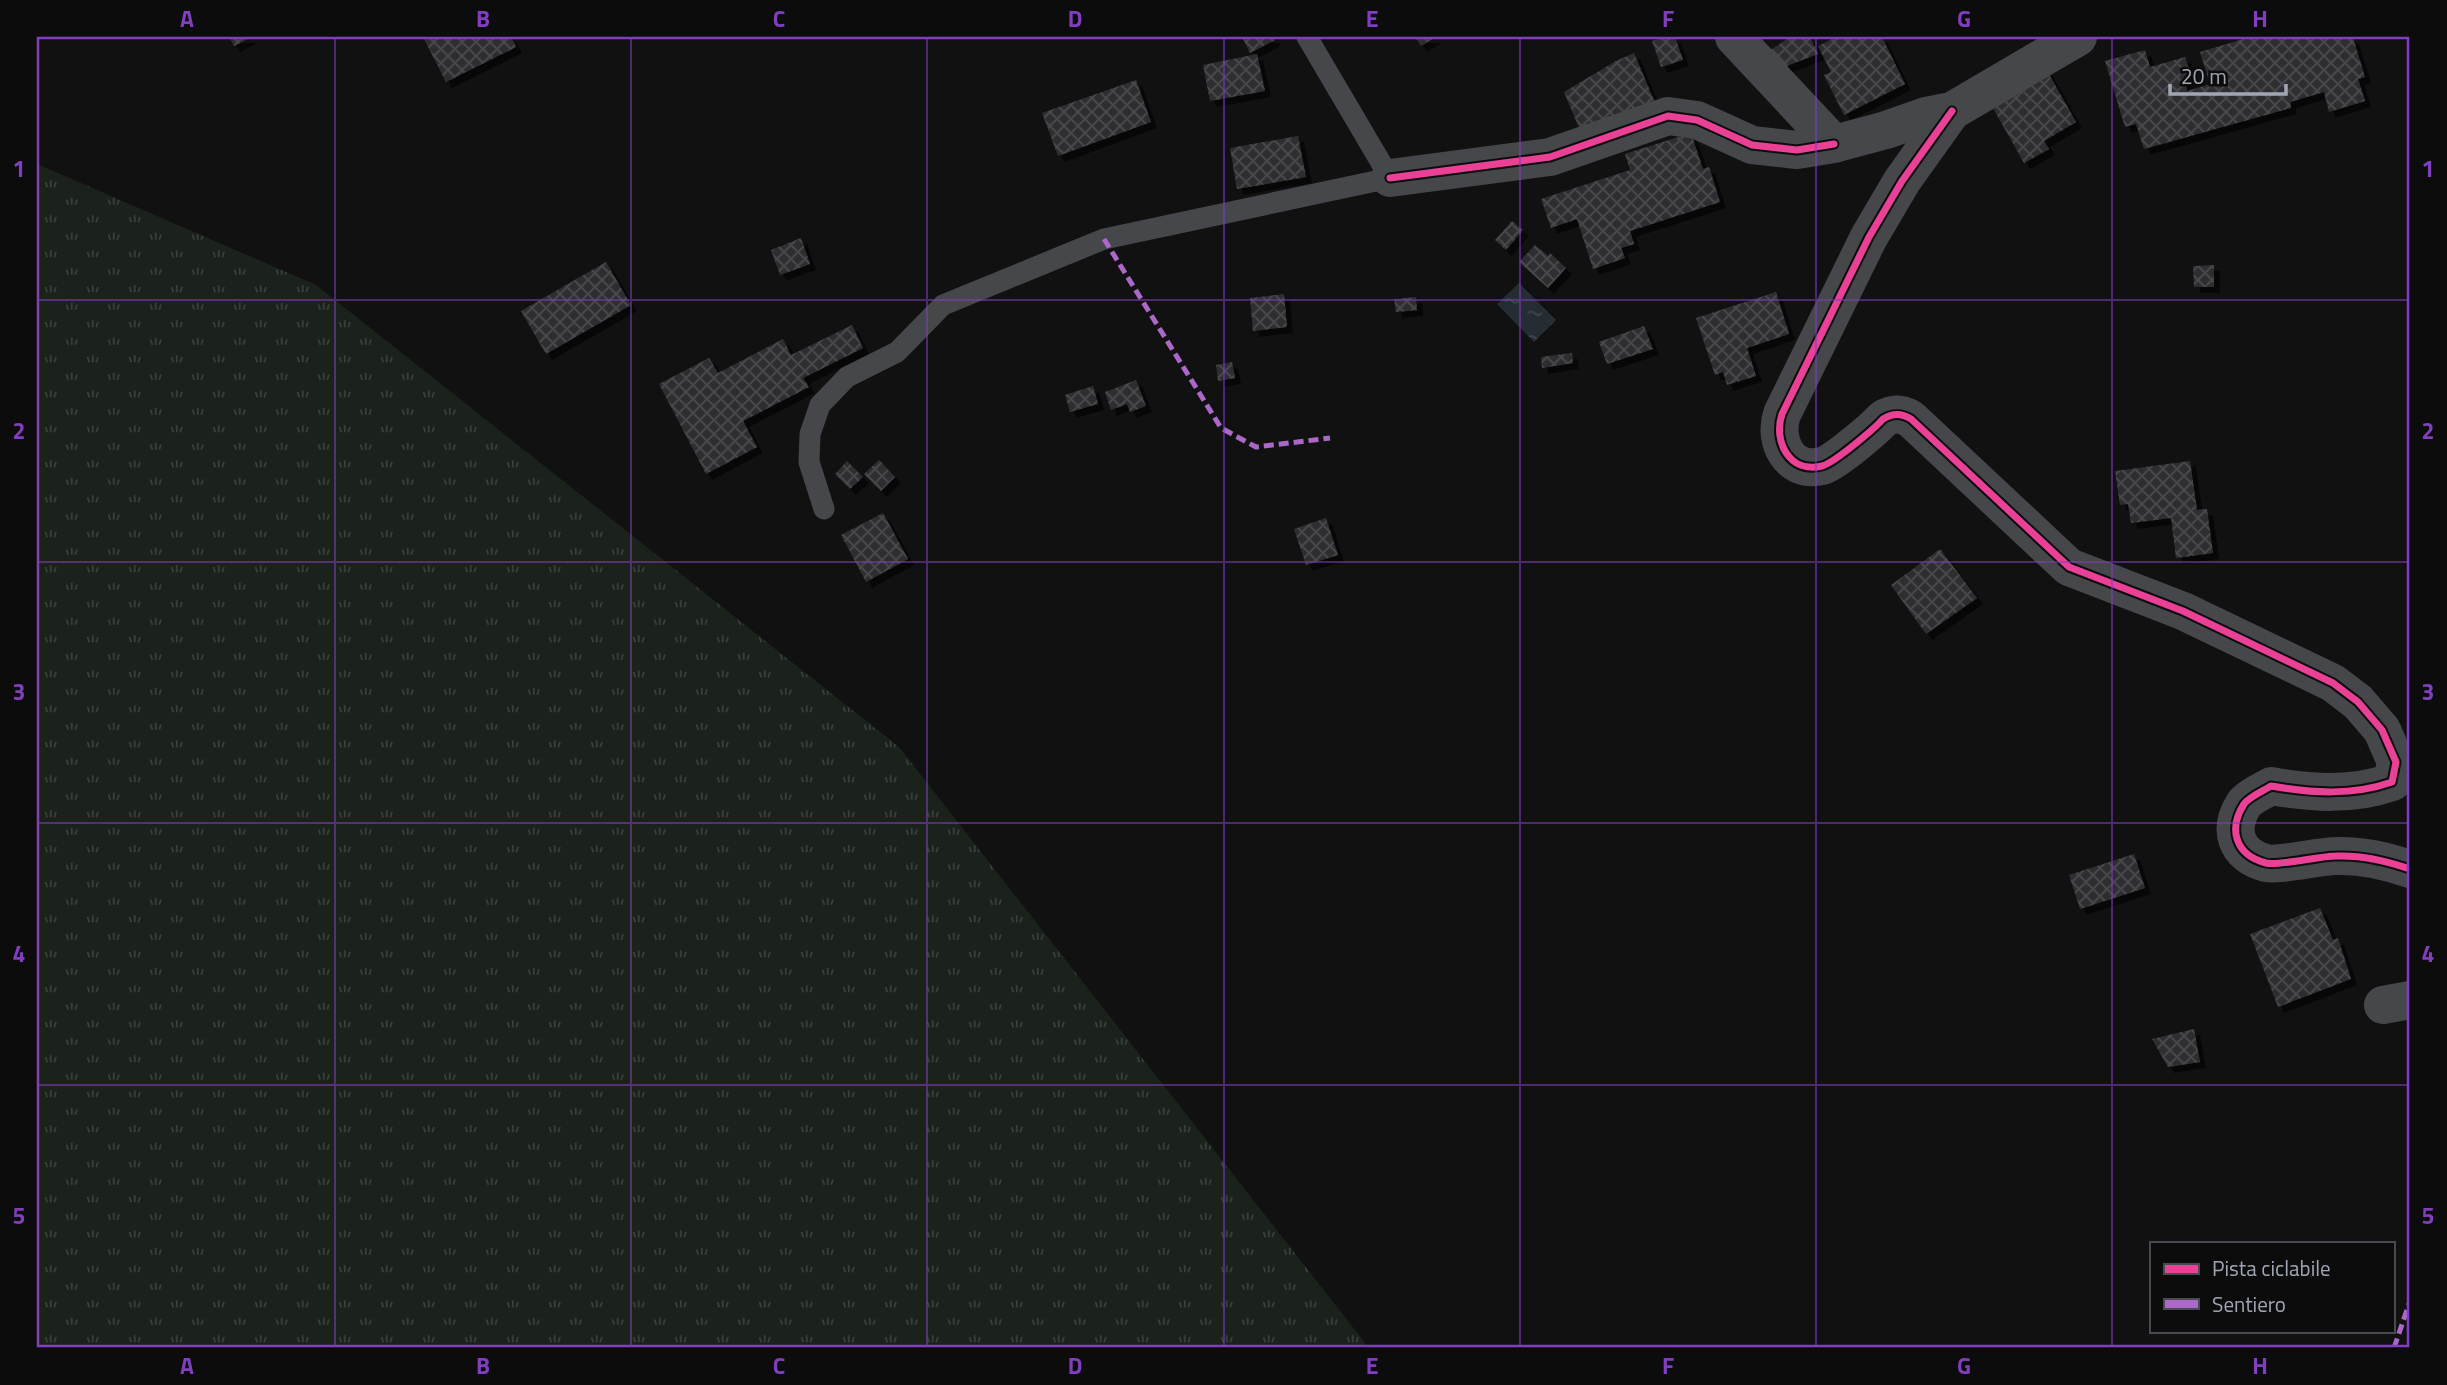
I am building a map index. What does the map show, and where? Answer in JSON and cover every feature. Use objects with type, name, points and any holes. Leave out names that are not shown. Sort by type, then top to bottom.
[{"type":"street","points":[[1734,37],[1834,144]]},
{"type":"street","points":[[1390,178],[1550,158],[1668,116],[1697,120],[1752,145],[1797,150],[1834,144],[1926,116],[1952,111],[2078,37]]},
{"type":"street","points":[[1952,111],[1902,181],[1869,237],[1782,414],[1778,425],[1782,448],[1799,464],[1822,466],[1833,461],[1882,419],[1889,415],[1905,415],[1912,418],[2069,568],[2183,611],[2333,683],[2358,702],[2382,730],[2396,762],[2392,782],[2372,789],[2310,793],[2271,786],[2245,802],[2234,828],[2238,843],[2246,853],[2267,863],[2338,855],[2388,861],[2410,869]]},
{"type":"lane","points":[[824,509],[809,462],[810,435],[820,405],[847,377],[897,352],[943,305],[1104,239],[1390,178],[1307,37]]},
{"type":"green space","points":[[37,164],[316,285],[899,747],[1369,1348],[37,1348]]},
{"type":"water","points":[[1519,283],[1556,320],[1534,342],[1497,304]]},
{"type":"building","points":[[229,37],[252,37],[234,46]]},
{"type":"building","points":[[423,37],[511,37],[516,47],[446,82]]},
{"type":"building","points":[[1242,37],[1273,37],[1275,40],[1250,53]]},
{"type":"building","points":[[1415,37],[1436,37],[1421,46]]},
{"type":"building","points":[[1675,37],[1683,60],[1661,67],[1652,41]]},
{"type":"building","points":[[1790,37],[1810,37],[1818,54],[1784,67],[1769,51]]},
{"type":"building","points":[[1836,37],[1882,37],[1905,84],[1844,115],[1824,75],[1831,72],[1818,46]]},
{"type":"building","points":[[2250,37],[2353,38],[2365,77],[2358,79],[2365,101],[2329,112],[2324,92],[2290,102],[2291,108],[2144,149],[2136,124],[2125,127],[2105,61],[2145,50],[2150,67],[2185,57],[2191,75],[2184,77],[2187,91],[2210,84],[2200,52]]},
{"type":"building","points":[[1634,53],[1656,105],[1582,135],[1564,92]]},
{"type":"building","points":[[1257,54],[1265,91],[1210,101],[1203,65]]},
{"type":"building","points":[[2046,69],[2076,122],[2044,141],[2049,149],[2024,163],[1989,101]]},
{"type":"building","points":[[1136,80],[1151,122],[1058,156],[1042,113]]},
{"type":"building","points":[[1691,133],[1703,169],[1709,167],[1720,202],[1630,231],[1634,244],[1621,248],[1625,258],[1593,269],[1577,219],[1551,228],[1541,199],[1630,170],[1625,154]]},
{"type":"building","points":[[1298,136],[1306,177],[1237,189],[1230,148]]},
{"type":"building","points":[[1512,221],[1523,230],[1506,250],[1495,240]]},
{"type":"building","points":[[801,238],[810,264],[780,275],[771,250]]},
{"type":"building","points":[[1535,245],[1548,256],[1550,253],[1566,268],[1548,288],[1519,262]]},
{"type":"building","points":[[606,262],[631,305],[546,354],[521,311]]},
{"type":"building","points":[[2214,265],[2214,287],[2194,287],[2193,266]]},
{"type":"building","points":[[1776,292],[1789,334],[1747,348],[1756,376],[1727,385],[1723,372],[1715,375],[1696,318]]},
{"type":"building","points":[[1284,294],[1287,327],[1253,331],[1250,298]]},
{"type":"building","points":[[1416,297],[1417,310],[1396,312],[1394,299]]},
{"type":"building","points":[[852,325],[863,348],[803,378],[809,387],[743,421],[757,447],[706,474],[659,384],[709,358],[718,373],[783,339],[791,355]]},
{"type":"building","points":[[1644,326],[1653,349],[1607,364],[1599,342]]},
{"type":"building","points":[[1572,353],[1573,363],[1542,368],[1541,357]]},
{"type":"building","points":[[1232,362],[1235,378],[1218,381],[1216,365]]},
{"type":"building","points":[[1136,380],[1146,406],[1130,412],[1127,404],[1111,410],[1105,392]]},
{"type":"building","points":[[1093,386],[1098,404],[1070,412],[1065,395]]},
{"type":"building","points":[[879,460],[895,477],[881,491],[864,474]]},
{"type":"building","points":[[847,461],[863,477],[850,489],[835,474]]},
{"type":"building","points":[[2190,461],[2197,510],[2207,509],[2213,553],[2176,558],[2171,518],[2131,523],[2128,504],[2120,505],[2115,471]]},
{"type":"building","points":[[883,513],[908,559],[866,582],[841,535]]},
{"type":"building","points":[[1326,518],[1338,555],[1306,565],[1294,529]]},
{"type":"building","points":[[1940,549],[1977,598],[1926,634],[1891,585]]},
{"type":"building","points":[[2134,854],[2145,888],[2080,909],[2069,875]]},
{"type":"building","points":[[2320,908],[2333,940],[2338,938],[2351,979],[2278,1007],[2250,934]]},
{"type":"building","points":[[2194,1029],[2200,1062],[2168,1067],[2152,1039]]},
{"type":"marked path","points":[[1104,239],[1221,428],[1256,447],[1330,438]]},
{"type":"marked path","points":[[2394,1348],[2410,1301]]},
{"type":"cycle path","points":[[1952,111],[1902,181],[1869,237],[1782,414],[1780,435],[1786,453],[1801,465],[1822,466],[1844,452],[1883,419],[1897,414],[1907,417],[2069,567],[2183,611],[2333,683],[2358,702],[2382,730],[2396,762],[2392,782],[2362,790],[2332,792],[2271,786],[2244,804],[2236,823],[2237,840],[2247,854],[2266,863],[2345,856],[2374,859],[2410,869]]},
{"type":"cycle path","points":[[1390,178],[1550,157],[1668,116],[1697,120],[1752,145],[1797,150],[1834,144]]}]
